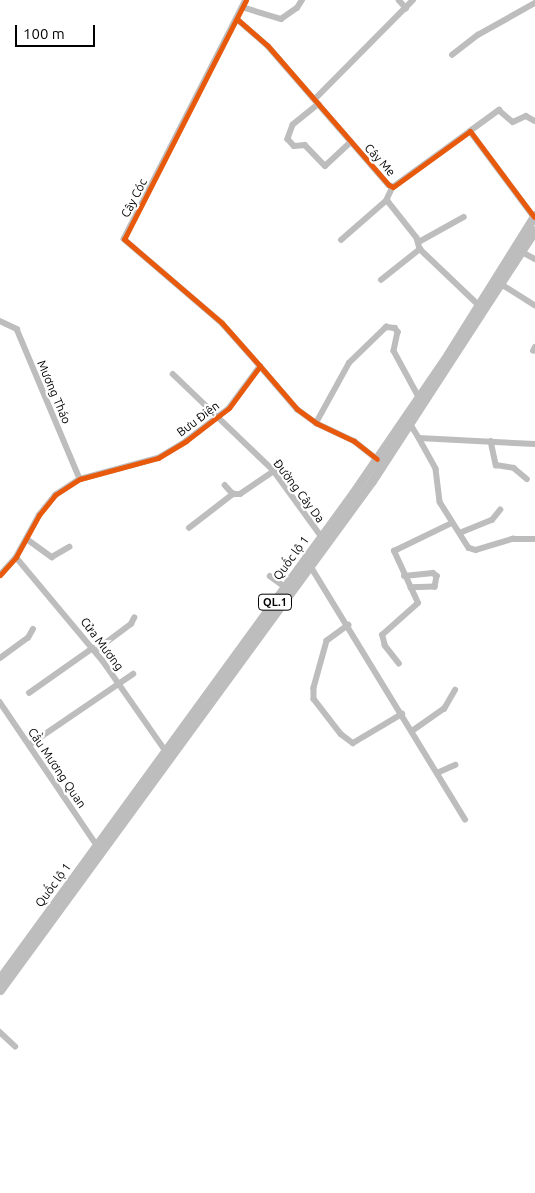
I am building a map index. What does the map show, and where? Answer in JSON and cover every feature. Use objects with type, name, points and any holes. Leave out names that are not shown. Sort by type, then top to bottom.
[{"type":"highway","name":"Quốc lộ 1","points":[[0,990],[410,425],[482,308],[534,216]]},
{"type":"highway","name":"Quốc lộ 1","points":[[0,978],[322,537],[419,397],[501,284],[535,230]]},
{"type":"street","name":"Cây Cóc","points":[[246,0],[124,239],[222,323],[260,366]]},
{"type":"street","points":[[242,8],[281,19],[297,8],[302,0]]},
{"type":"street","points":[[399,0],[406,8]]},
{"type":"street","points":[[351,142],[325,166],[305,145],[294,146],[288,139],[293,125],[413,0]]},
{"type":"street","points":[[452,55],[478,35],[535,3]]},
{"type":"street","name":"Cây Me","points":[[236,19],[268,46],[351,142],[393,187],[499,110],[513,122],[526,116],[535,121]]},
{"type":"street","points":[[470,131],[534,216]]},
{"type":"street","points":[[341,240],[387,200],[393,187]]},
{"type":"street","points":[[387,200],[419,242],[420,249],[482,308]]},
{"type":"street","points":[[419,242],[464,218]]},
{"type":"street","points":[[381,280],[420,249]]},
{"type":"street","points":[[522,252],[535,259]]},
{"type":"street","points":[[501,284],[535,304]]},
{"type":"street","name":"Mương Tháo","points":[[0,321],[17,329],[80,480]]},
{"type":"street","points":[[316,423],[347,366],[376,334],[386,327],[396,328],[398,332],[394,351],[419,397]]},
{"type":"street","points":[[260,366],[297,409],[316,423],[354,441],[377,459]]},
{"type":"street","name":"Bưu Điện","points":[[0,575],[16,557],[49,502],[80,480],[158,458],[218,419],[260,366]]},
{"type":"street","name":"Đường Cây Da","points":[[173,374],[274,471],[322,537]]},
{"type":"street","points":[[410,425],[436,469],[440,502],[452,523],[462,532],[472,550],[513,539],[535,539]]},
{"type":"street","points":[[419,438],[535,444]]},
{"type":"street","points":[[491,441],[496,465],[514,468],[527,479]]},
{"type":"street","points":[[189,528],[233,494],[243,492],[274,471]]},
{"type":"street","points":[[225,485],[233,494]]},
{"type":"street","points":[[462,532],[492,520],[500,510]]},
{"type":"street","points":[[398,664],[385,646],[382,634],[418,604],[394,555],[397,549],[452,523]]},
{"type":"street","points":[[27,539],[52,557],[69,547]]},
{"type":"street","name":"Cửa Mương","points":[[16,557],[94,650],[165,750]]},
{"type":"street","points":[[310,565],[350,626],[464,820]]},
{"type":"street","points":[[404,576],[433,573],[437,576],[435,587],[411,588]]},
{"type":"street","points":[[270,576],[286,587]]},
{"type":"street","points":[[29,693],[131,624],[134,618]]},
{"type":"street","points":[[350,626],[327,641],[314,688],[314,699],[341,734],[354,743],[402,714]]},
{"type":"street","points":[[0,658],[28,638],[33,630]]},
{"type":"street","points":[[29,745],[133,674]]},
{"type":"street","points":[[412,730],[444,709],[455,690]]},
{"type":"street","name":"Cầu Mương Quan","points":[[0,702],[97,846]]},
{"type":"street","points":[[437,774],[455,765]]},
{"type":"street","points":[[0,1032],[15,1046]]},
{"type":"cycle path","points":[[246,0],[124,239],[222,323],[260,366]]},
{"type":"cycle path","points":[[237,19],[268,46],[389,185],[393,187],[470,131],[534,217]]},
{"type":"cycle path","points":[[0,575],[16,557],[39,515],[55,495],[80,479],[158,458],[186,441],[229,408],[260,366],[297,409],[316,423],[354,441],[377,459]]}]
